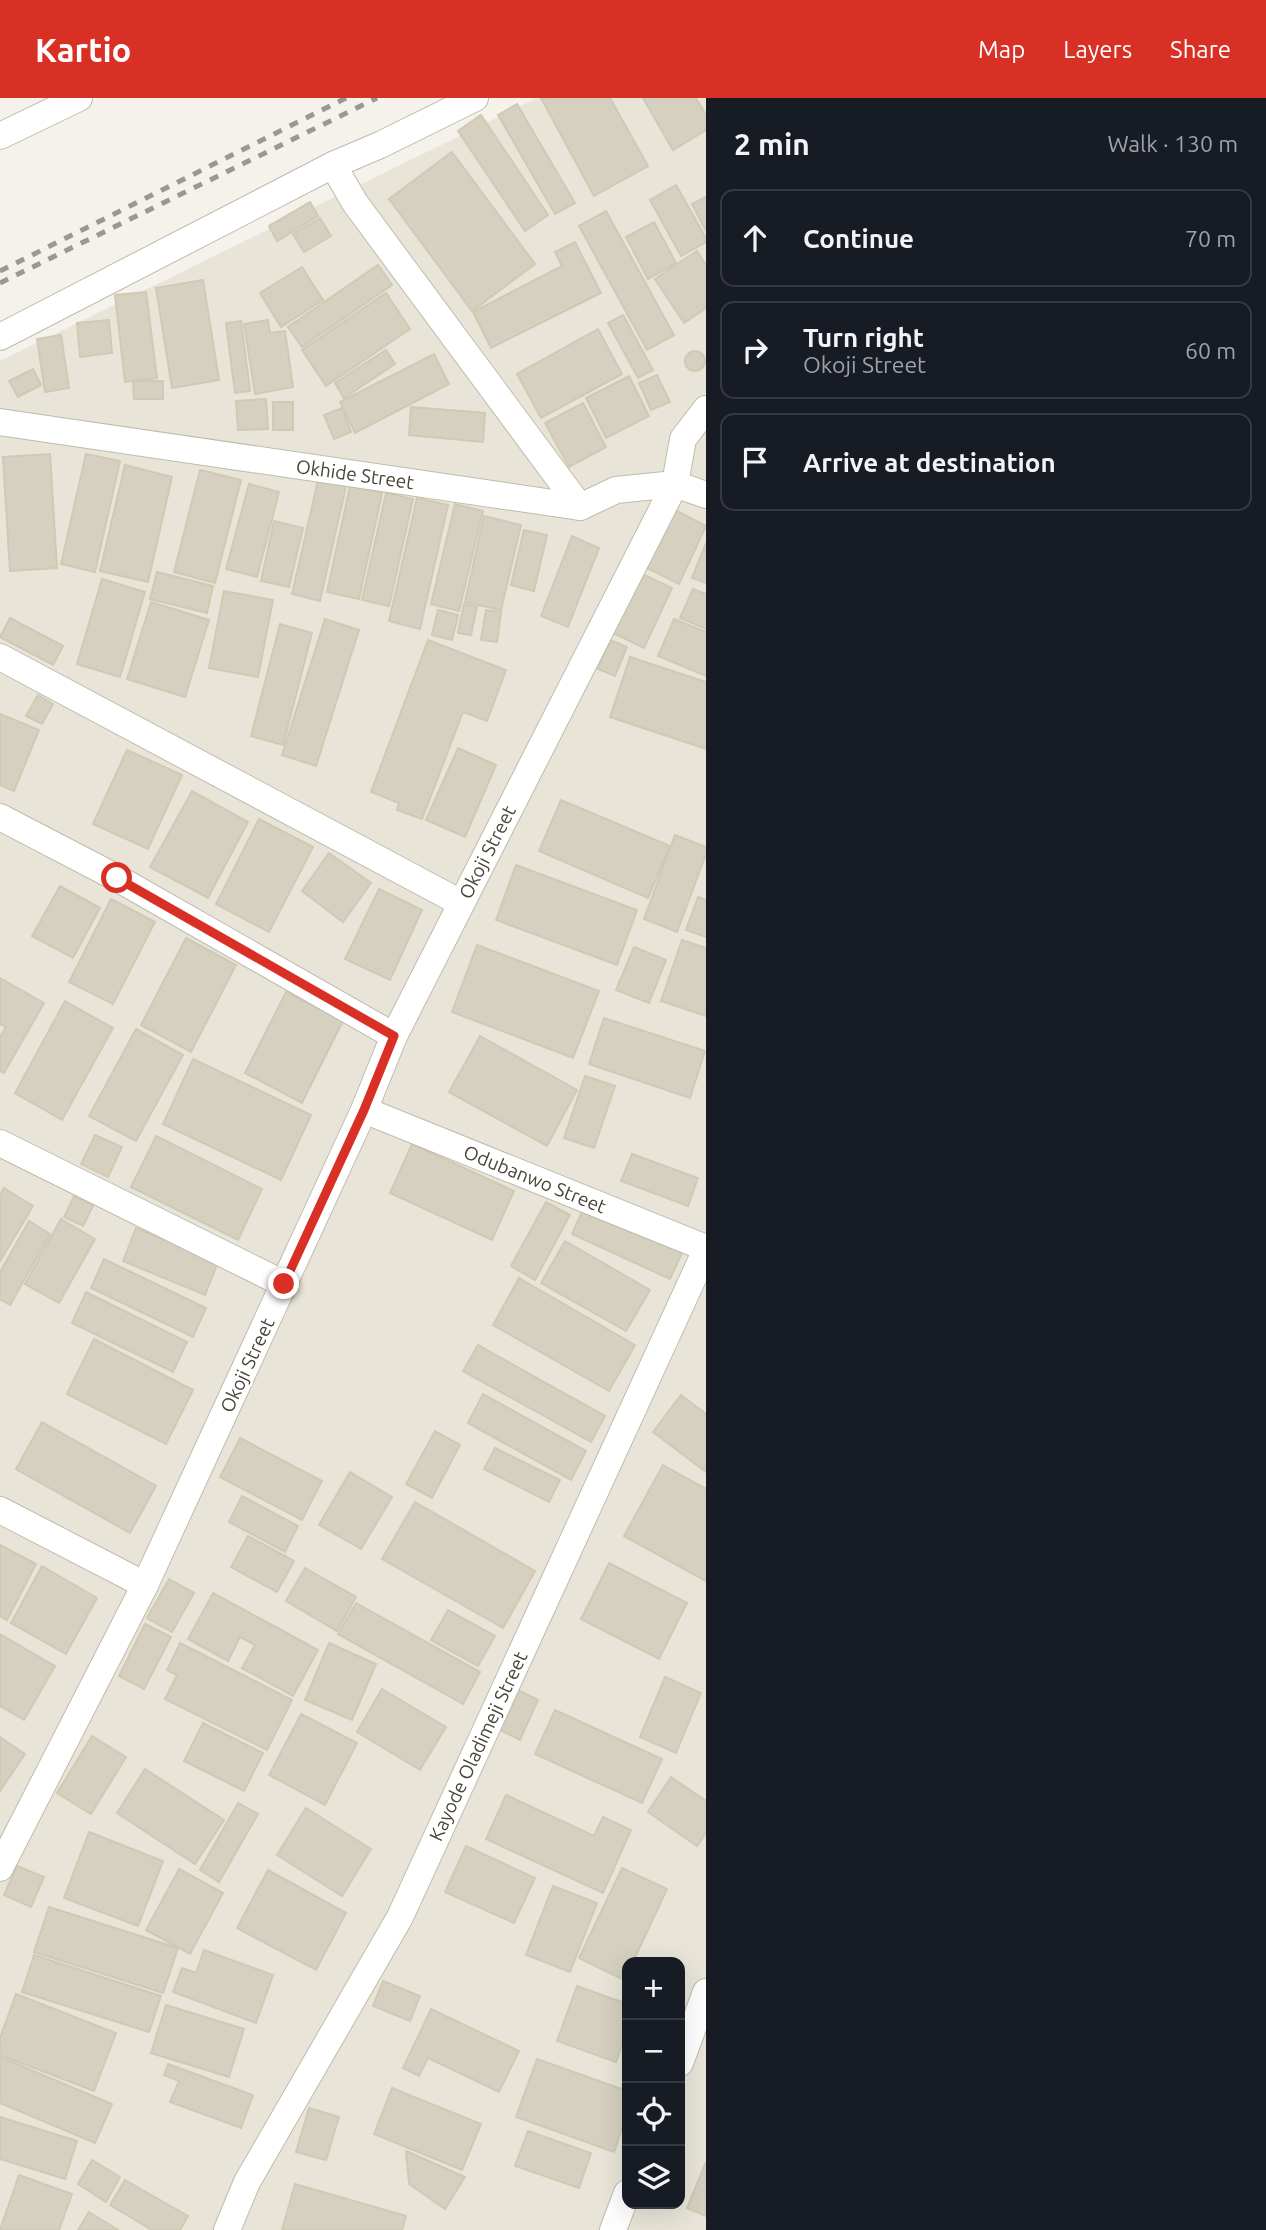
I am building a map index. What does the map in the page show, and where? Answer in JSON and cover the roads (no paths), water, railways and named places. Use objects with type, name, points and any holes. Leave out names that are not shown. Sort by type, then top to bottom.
[{"type":"street","points":[[0,136],[79,98]]},
{"type":"street","points":[[0,337],[333,165],[475,98]]},
{"type":"street","points":[[333,165],[355,203],[580,507],[616,490],[675,484],[706,495]]},
{"type":"street","name":"Okoji Street","points":[[0,1868],[145,1585],[364,1110],[394,1036],[675,484],[683,439],[706,408]]},
{"type":"street","name":"Okhide Street","points":[[0,422],[580,507]]},
{"type":"street","points":[[0,657],[461,903]]},
{"type":"street","points":[[0,817],[117,878],[394,1036]]},
{"type":"street","name":"Odubanwo Street","points":[[364,1110],[706,1249]]},
{"type":"street","points":[[0,1143],[284,1284]]},
{"type":"street","name":"Kayode Oladimeji Street","points":[[227,2230],[247,2182],[400,1917],[706,1249]]},
{"type":"street","points":[[0,1510],[145,1585]]},
{"type":"street","points":[[685,2054],[700,2028],[706,1992]]},
{"type":"street","points":[[613,2230],[622,2206]]},
{"type":"railway","points":[[0,271],[346,98]]},
{"type":"railway","points":[[0,283],[377,98]]}]
